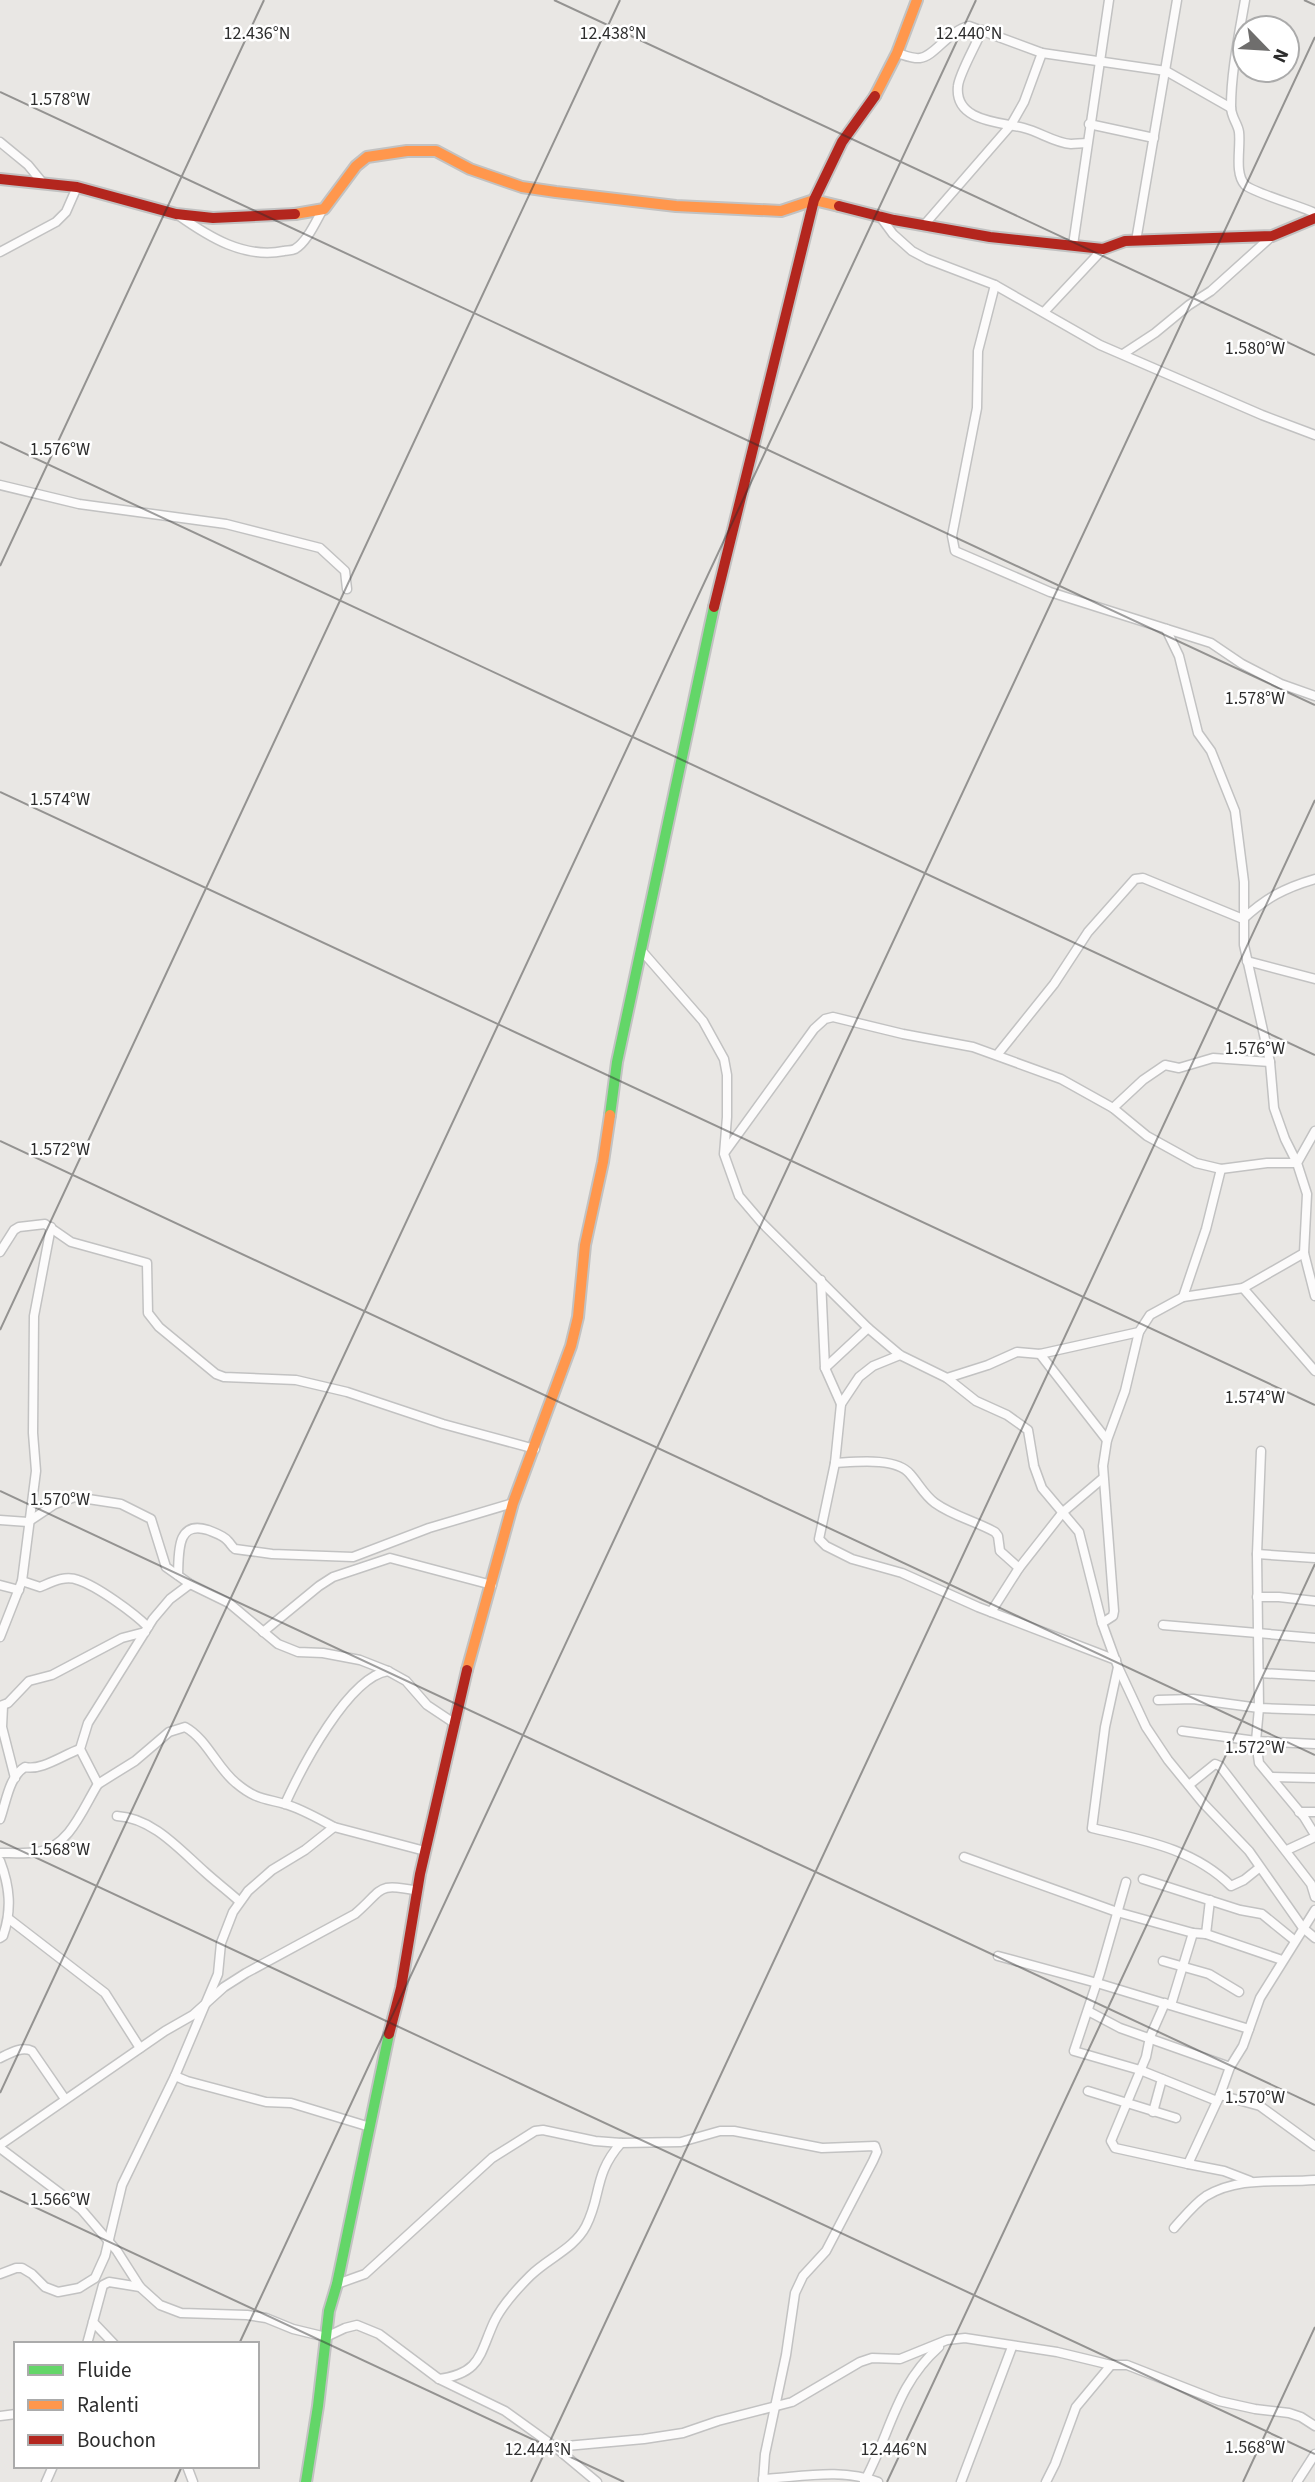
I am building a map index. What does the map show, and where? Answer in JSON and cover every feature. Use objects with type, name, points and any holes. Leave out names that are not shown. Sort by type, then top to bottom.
[{"type":"street","points":[[306,2482],[329,2311],[401,1988],[425,1851],[454,1723],[513,1503],[571,1346],[578,1317],[585,1245],[603,1162],[617,1062],[716,598],[814,200],[842,142],[877,93],[897,53],[917,0]]},
{"type":"street","points":[[1073,246],[1109,0]]},
{"type":"street","points":[[1136,241],[1177,0]]},
{"type":"street","points":[[1245,0],[1235,58],[1231,108],[1234,122],[1239,129],[1240,172],[1244,183],[1254,191],[1298,205],[1315,216]]},
{"type":"street","points":[[897,53],[917,59],[926,57],[960,28],[969,26],[1042,53],[1166,71],[1231,108]]},
{"type":"street","points":[[982,30],[958,86],[961,102],[969,113],[992,123],[1028,129],[1072,145],[1087,143]]},
{"type":"street","points":[[925,224],[1011,125],[1024,102],[1042,53]]},
{"type":"street","points":[[1090,124],[1154,138]]},
{"type":"street","points":[[0,142],[28,165],[42,182]]},
{"type":"street","points":[[176,214],[207,235],[256,253],[295,249],[356,166],[367,158],[407,150],[436,151],[470,169],[522,187],[556,192],[676,206],[781,211],[814,200],[894,220],[990,237],[1103,249],[1125,241],[1272,236]]},
{"type":"street","points":[[0,179],[76,187],[176,214],[213,218],[305,214],[324,209]]},
{"type":"street","points":[[0,252],[56,222],[65,212],[76,187]]},
{"type":"street","points":[[879,215],[893,234],[912,251],[995,285],[1100,345],[1315,435]]},
{"type":"street","points":[[1123,354],[1221,283],[1272,236],[1315,216]]},
{"type":"street","points":[[1044,312],[1103,249]]},
{"type":"street","points":[[995,285],[978,351],[977,408],[961,483],[953,547],[960,554],[1023,582],[1211,643],[1242,664],[1281,684],[1315,696]]},
{"type":"street","points":[[0,485],[79,504],[216,522],[320,548],[345,571],[347,589]]},
{"type":"street","points":[[1166,629],[1180,656],[1198,733],[1211,751],[1232,803],[1242,857],[1247,961],[1270,1062],[1274,1108],[1285,1139],[1311,1193],[1304,1253],[1315,1296]]},
{"type":"street","points":[[997,1055],[1055,985],[1088,932],[1135,879],[1143,878],[1243,919]]},
{"type":"street","points":[[1243,919],[1264,900],[1315,879]]},
{"type":"street","points":[[641,950],[703,1021],[724,1059],[727,1075],[724,1154],[739,1196],[762,1223],[868,1328],[900,1354],[947,1378],[976,1401],[1007,1415],[1025,1427],[1042,1488],[1079,1532],[1102,1623],[1146,1727],[1160,1749],[1215,1818],[1249,1851],[1303,1928],[1315,1938]]},
{"type":"street","points":[[1247,961],[1315,979]]},
{"type":"street","points":[[724,1154],[814,1029],[833,1017],[973,1047],[1061,1079],[1113,1108],[1147,1136],[1196,1163],[1221,1169],[1267,1163],[1297,1163]]},
{"type":"street","points":[[1113,1108],[1143,1080],[1165,1065],[1179,1068],[1213,1058],[1270,1062]]},
{"type":"street","points":[[1297,1163],[1315,1131]]},
{"type":"street","points":[[1183,1297],[1206,1229],[1221,1169]]},
{"type":"street","points":[[0,1252],[6,1239],[19,1227],[45,1224],[71,1242],[147,1263],[148,1313],[159,1327],[216,1374],[224,1377],[296,1380],[347,1392],[443,1424],[535,1449]]},
{"type":"street","points":[[0,1637],[20,1585],[36,1471],[33,1433],[34,1316],[51,1227]]},
{"type":"street","points":[[1102,1623],[1113,1616],[1114,1611],[1102,1479],[1107,1440],[1125,1391],[1139,1332],[1150,1315],[1183,1297],[1243,1288],[1304,1253]]},
{"type":"street","points":[[821,1280],[825,1368],[841,1404]]},
{"type":"street","points":[[1243,1288],[1315,1371]]},
{"type":"street","points":[[825,1368],[868,1328]]},
{"type":"street","points":[[947,1378],[1017,1352],[1040,1354],[1139,1332]]},
{"type":"street","points":[[900,1354],[873,1366],[859,1377],[841,1404],[835,1464],[819,1539],[826,1546],[865,1564],[902,1573],[937,1590],[1117,1663]]},
{"type":"street","points":[[1040,1354],[1107,1440]]},
{"type":"street","points":[[1261,1451],[1257,1554],[1259,1708],[1256,1741],[1259,1763],[1300,1812],[1315,1836],[1287,1850]]},
{"type":"street","points":[[835,1464],[873,1461],[908,1471],[924,1494],[934,1502],[995,1532],[1000,1550],[1018,1568]]},
{"type":"street","points":[[991,1612],[1018,1568],[1063,1512],[1102,1479]]},
{"type":"street","points":[[0,1520],[28,1522],[55,1504],[75,1497],[121,1504],[150,1519],[166,1567],[190,1584],[229,1603],[288,1649],[360,1660],[388,1671],[407,1681],[427,1705],[454,1723]]},
{"type":"street","points":[[178,1575],[183,1535],[197,1527],[218,1534],[228,1540],[235,1549],[272,1554],[352,1556],[429,1528],[513,1503]]},
{"type":"street","points":[[1257,1554],[1315,1558]]},
{"type":"street","points":[[263,1632],[332,1577],[390,1558],[492,1585]]},
{"type":"street","points":[[0,1585],[40,1587],[61,1579],[79,1580],[136,1615],[147,1630]]},
{"type":"street","points":[[99,1784],[80,1749],[88,1723],[147,1630],[170,1599],[190,1584]]},
{"type":"street","points":[[1257,1597],[1315,1601]]},
{"type":"street","points":[[1163,1625],[1315,1638]]},
{"type":"street","points":[[15,1777],[2,1727],[2,1706],[29,1681],[60,1671],[122,1638],[147,1630]]},
{"type":"street","points":[[1117,1663],[1105,1727],[1092,1828],[1171,1847],[1195,1857],[1222,1875],[1231,1885],[1244,1880],[1259,1868]]},
{"type":"street","points":[[285,1804],[313,1750],[341,1710],[368,1679],[388,1671]]},
{"type":"street","points":[[1259,1673],[1315,1676]]},
{"type":"street","points":[[1158,1700],[1193,1699],[1259,1708],[1315,1710]]},
{"type":"street","points":[[0,1853],[40,1852],[54,1845],[80,1817],[99,1784],[135,1761],[169,1732],[185,1727],[229,1777],[265,1801],[285,1804],[334,1827],[425,1851]]},
{"type":"street","points":[[1182,1731],[1256,1741],[1315,1744]]},
{"type":"street","points":[[0,1819],[19,1770],[25,1767],[41,1767],[80,1749]]},
{"type":"street","points":[[1189,1785],[1215,1765],[1220,1766],[1287,1850],[1311,1884],[1315,1897]]},
{"type":"street","points":[[1272,1777],[1315,1778]]},
{"type":"street","points":[[1300,1812],[1315,1812]]},
{"type":"street","points":[[117,1816],[146,1825],[170,1840],[239,1901]]},
{"type":"street","points":[[0,2274],[22,2268],[51,2290],[68,2292],[95,2278],[109,2241],[122,2185],[175,2076],[207,2001],[220,1968],[224,1933],[239,1901],[272,1870],[305,1850],[334,1827]]},
{"type":"street","points":[[964,1857],[1117,1912],[1193,1933],[1206,1934],[1282,1960]]},
{"type":"street","points":[[0,1861],[10,1898],[9,1919],[0,1938]]},
{"type":"street","points":[[1143,1879],[1262,1914],[1294,1940]]},
{"type":"street","points":[[1126,1882],[1097,1983],[1073,2051],[1140,2070],[1218,2098],[1260,2106],[1315,2146]]},
{"type":"street","points":[[418,1891],[391,1885],[385,1888],[369,1899],[355,1914],[246,1973],[207,2001],[187,2020],[140,2048],[0,2146],[72,2201],[109,2241],[147,2295],[170,2310],[266,2318],[293,2329],[326,2337],[357,2325],[379,2334],[439,2379],[505,2410],[597,2482]]},
{"type":"street","points":[[1206,1934],[1210,1900]]},
{"type":"street","points":[[1188,2164],[1230,2067],[1243,2046],[1260,1998],[1315,1910]]},
{"type":"street","points":[[9,1919],[105,1993],[140,2048]]},
{"type":"street","points":[[1193,1933],[1168,2004],[1150,2037],[1146,2057],[1125,2104],[1111,2141],[1112,2146],[1145,2156],[1224,2171],[1250,2181],[1272,2183],[1315,2180]]},
{"type":"street","points":[[998,1955],[1249,2029]]},
{"type":"street","points":[[1163,1961],[1209,1974],[1239,1992]]},
{"type":"street","points":[[1088,2011],[1120,2028],[1230,2067]]},
{"type":"street","points":[[0,2057],[26,2049],[32,2051],[65,2099]]},
{"type":"street","points":[[175,2076],[266,2102],[291,2103],[370,2127]]},
{"type":"street","points":[[1153,2112],[1162,2079]]},
{"type":"street","points":[[1088,2091],[1176,2118]]},
{"type":"street","points":[[337,2284],[365,2274],[492,2158],[529,2133],[543,2130],[595,2141],[621,2143],[681,2142],[720,2131],[734,2131],[822,2148],[872,2145],[877,2148],[873,2161],[826,2251],[803,2276],[799,2285],[765,2454],[763,2480],[841,2474],[878,2482]]},
{"type":"street","points":[[439,2379],[454,2377],[470,2368],[483,2353],[499,2314],[516,2292],[532,2274],[579,2237],[592,2209],[602,2171],[621,2143]]},
{"type":"street","points":[[1174,2228],[1208,2194],[1250,2181]]},
{"type":"street","points":[[88,2342],[101,2288],[106,2283],[140,2287]]},
{"type":"street","points":[[93,2322],[112,2342]]},
{"type":"street","points":[[555,2447],[684,2433],[718,2421],[774,2408],[809,2394],[860,2362],[872,2358],[900,2359],[947,2340],[965,2338],[1057,2352],[1111,2365],[1127,2365],[1219,2401],[1301,2417],[1315,2426]]},
{"type":"street","points":[[865,2480],[900,2397],[932,2354],[947,2340]]},
{"type":"street","points":[[961,2482],[1012,2347]]},
{"type":"street","points":[[1046,2482],[1076,2407],[1111,2365]]},
{"type":"street","points":[[1297,2482],[1315,2454]]},
{"type":"traffic: fast","points":[[610,1115],[617,1062],[714,607]]},
{"type":"traffic: fast","points":[[306,2482],[329,2311],[337,2284],[389,2034]]},
{"type":"traffic: slow","points":[[875,96],[897,53],[917,0]]},
{"type":"traffic: slow","points":[[295,214],[324,209],[356,166],[367,157],[407,151],[436,151],[470,169],[522,187],[556,192],[676,206],[781,211],[814,200],[839,206]]},
{"type":"traffic: slow","points":[[467,1670],[513,1503],[571,1346],[578,1317],[585,1245],[610,1115]]},
{"type":"traffic: jam","points":[[714,607],[814,200],[842,142],[875,96]]},
{"type":"traffic: jam","points":[[0,179],[77,187],[176,214],[213,218],[295,214]]},
{"type":"traffic: jam","points":[[839,206],[894,220],[990,237],[1103,249],[1125,241],[1272,236],[1315,218]]},
{"type":"traffic: jam","points":[[389,2034],[401,1988],[420,1874],[467,1670]]}]
